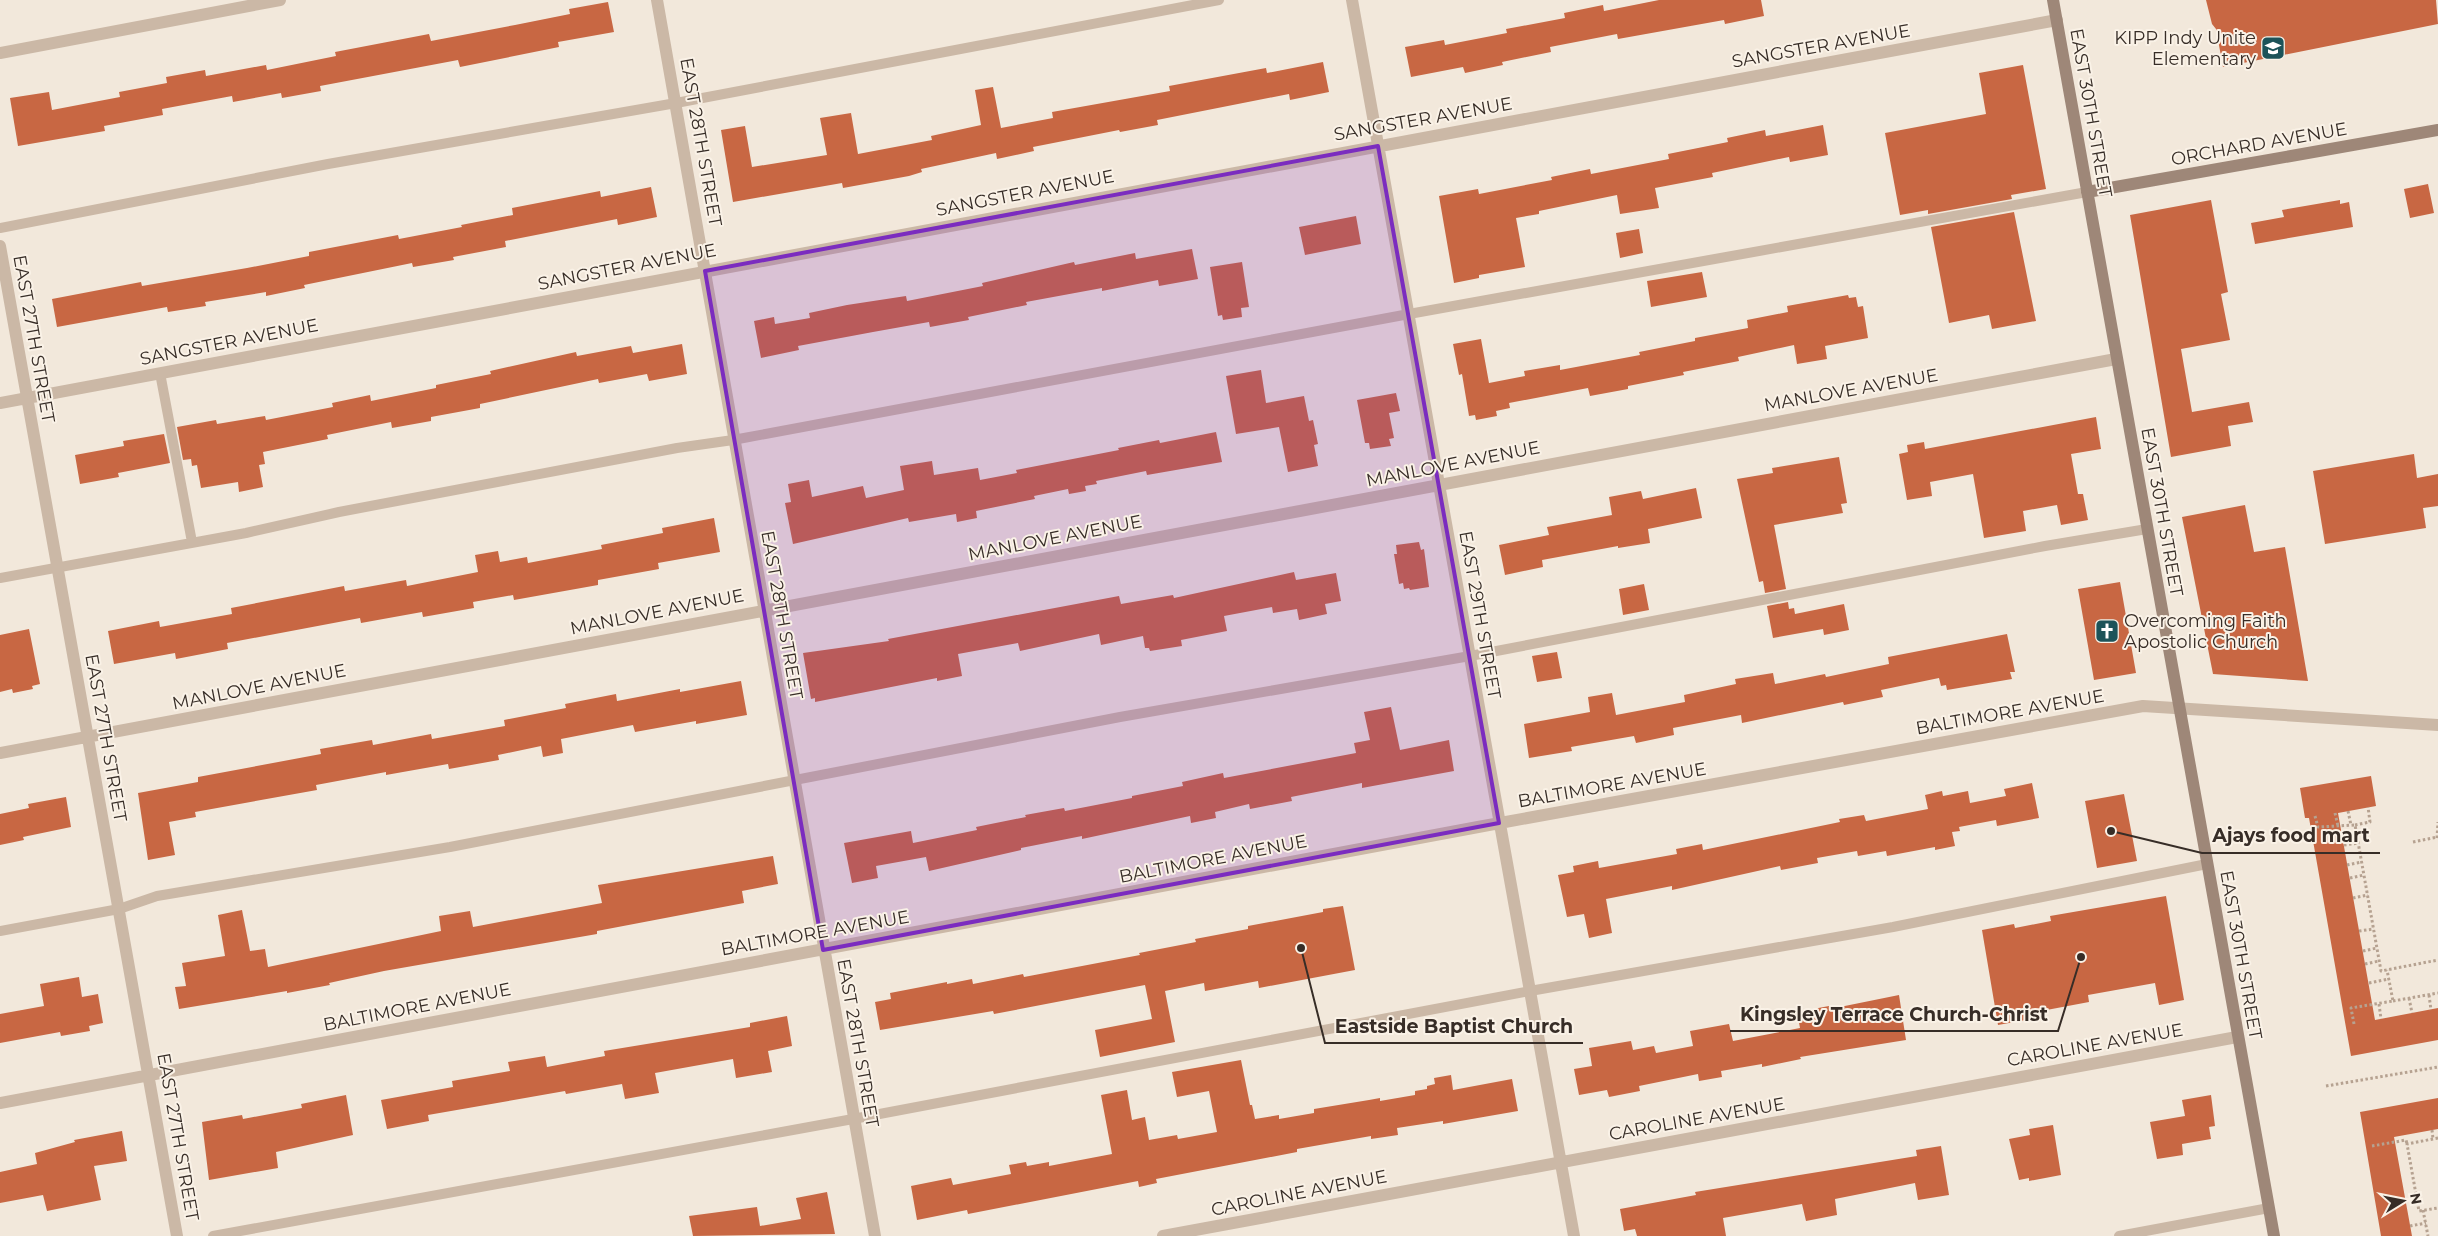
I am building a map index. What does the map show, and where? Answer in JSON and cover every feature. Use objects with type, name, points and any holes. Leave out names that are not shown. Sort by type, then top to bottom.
[{"type":"main road","name":"EAST 30TH STREET","points":[[2053,0],[2274,1236]]},
{"type":"main road","name":"ORCHARD AVENUE","points":[[2086,192],[2438,130]]},
{"type":"street","points":[[0,53],[280,0]]},
{"type":"street","name":"EAST 28TH STREET","points":[[657,0],[793,781],[875,1236]]},
{"type":"street","name":"EAST 29TH STREET","points":[[1352,0],[1574,1236]]},
{"type":"street","name":"SANGSTER AVENUE","points":[[0,403],[2057,20]]},
{"type":"street","name":"EAST 27TH STREET","points":[[0,246],[150,1075],[177,1236]]},
{"type":"street","name":"MANLOVE AVENUE","points":[[0,753],[2116,359]]},
{"type":"street","name":"BALTIMORE AVENUE","points":[[0,1103],[1499,823],[2128,708],[2143,706],[2438,725]]},
{"type":"street","name":"CAROLINE AVENUE","points":[[1163,1236],[2237,1037]]},
{"type":"lane","points":[[0,228],[328,164],[676,103],[1220,0]]},
{"type":"lane","points":[[0,578],[648,453],[733,440],[1409,314],[2086,192]]},
{"type":"lane","points":[[160,373],[192,542]]},
{"type":"lane","points":[[0,931],[119,908],[157,896],[450,847],[1120,717],[1470,656],[2045,546],[2147,529]]},
{"type":"lane","points":[[213,1236],[853,1119],[1530,991],[1893,927],[2207,864]]},
{"type":"lane","points":[[2119,1236],[2269,1208]]},
{"type":"path","points":[[2316,816],[2318,827],[2353,825],[2370,822],[2368,807]]},
{"type":"path","points":[[2348,811],[2359,843],[2381,971],[2438,960]]},
{"type":"path","points":[[2335,813],[2338,826]]},
{"type":"path","points":[[2413,842],[2438,837],[2438,822]]},
{"type":"path","points":[[2344,845],[2359,843]]},
{"type":"path","points":[[2347,865],[2362,862]]},
{"type":"path","points":[[2350,878],[2364,875]]},
{"type":"path","points":[[2353,898],[2368,895]]},
{"type":"path","points":[[2359,931],[2374,929]]},
{"type":"path","points":[[2363,950],[2377,948]]},
{"type":"path","points":[[2366,964],[2379,961]]},
{"type":"path","points":[[2387,970],[2393,1001]]},
{"type":"path","points":[[2369,983],[2389,979]]},
{"type":"path","points":[[2354,1024],[2351,1008],[2438,993]]},
{"type":"path","points":[[2429,995],[2432,1010]]},
{"type":"path","points":[[2409,998],[2412,1013]]},
{"type":"path","points":[[2379,1004],[2381,1019]]},
{"type":"path","points":[[2326,1086],[2438,1067]]},
{"type":"path","points":[[2432,1130],[2433,1139]]},
{"type":"path","points":[[2407,1144],[2438,1138]]},
{"type":"path","points":[[2372,1146],[2406,1140],[2419,1211],[2438,1208]]},
{"type":"path","points":[[2424,1210],[2428,1236]]},
{"type":"path","points":[[2410,1226],[2426,1223]]},
{"type":"highlighted area","points":[[1378,146],[1499,823],[823,950],[705,271]]},
{"type":"building","points":[[1659,0],[1761,0],[1764,16],[1725,24],[1724,20],[1618,39],[1617,34],[1550,47],[1551,52],[1502,62],[1503,65],[1465,73],[1463,67],[1411,77],[1405,47],[1444,40],[1445,45],[1507,33],[1506,29],[1565,18],[1564,13],[1603,5],[1604,11]]},
{"type":"building","points":[[2206,0],[2436,0],[2438,24],[2223,67],[2216,29],[2212,24]]},
{"type":"building","points":[[608,2],[614,32],[558,42],[559,47],[460,67],[458,60],[320,86],[321,91],[282,98],[281,93],[233,102],[232,96],[162,109],[163,115],[104,126],[105,131],[18,146],[10,98],[49,92],[52,110],[120,97],[119,92],[167,83],[166,77],[205,70],[206,76],[266,65],[267,70],[336,56],[335,52],[429,34],[431,41],[515,25],[570,14],[569,9]]},
{"type":"building","points":[[1323,62],[1329,92],[1290,100],[1289,94],[1157,120],[1158,125],[1120,132],[1119,130],[1033,147],[1034,151],[997,159],[996,153],[921,169],[922,172],[909,176],[843,188],[842,183],[733,202],[721,130],[745,126],[752,167],[827,155],[820,118],[851,113],[858,154],[932,140],[931,136],[981,125],[975,90],[993,87],[1001,128],[1053,118],[1052,112],[1170,91],[1169,86],[1266,68],[1267,73]]},
{"type":"building","points":[[2023,65],[2046,189],[2011,195],[2012,199],[1928,214],[1928,210],[1900,215],[1885,133],[1986,114],[1979,73]]},
{"type":"building","points":[[1823,125],[1828,155],[1790,162],[1789,157],[1712,173],[1713,177],[1655,188],[1659,208],[1620,214],[1617,195],[1539,211],[1539,214],[1516,218],[1525,267],[1479,275],[1479,278],[1454,283],[1439,196],[1478,189],[1479,194],[1552,180],[1551,177],[1590,169],[1591,174],[1669,159],[1668,154],[1728,142],[1727,138],[1765,130],[1766,136]]},
{"type":"building","points":[[2428,184],[2434,213],[2410,218],[2404,189]]},
{"type":"building","points":[[651,187],[657,217],[618,225],[617,219],[505,241],[506,247],[453,257],[454,260],[413,267],[412,263],[304,285],[305,288],[266,296],[266,292],[205,302],[206,306],[168,312],[167,307],[57,327],[52,299],[141,282],[142,286],[247,268],[309,256],[309,252],[398,235],[399,239],[462,227],[461,225],[513,215],[512,208],[600,191],[601,197]]},
{"type":"building","points":[[2211,200],[2228,292],[2221,294],[2230,340],[2181,349],[2192,412],[2249,402],[2253,422],[2228,426],[2231,446],[2171,457],[2130,215]]},
{"type":"building","points":[[2340,200],[2340,204],[2349,202],[2353,227],[2255,244],[2251,223],[2284,217],[2282,210]]},
{"type":"building","points":[[2014,212],[2036,321],[1992,329],[1989,315],[1949,323],[1931,227]]},
{"type":"building","points":[[1356,216],[1361,244],[1305,255],[1299,227]]},
{"type":"building","points":[[1639,229],[1643,253],[1620,258],[1616,233]]},
{"type":"building","points":[[1192,249],[1198,279],[1159,286],[1158,280],[1102,291],[1102,288],[1026,302],[1027,305],[968,317],[969,320],[930,327],[929,322],[873,332],[798,346],[799,350],[761,358],[754,321],[774,317],[775,324],[810,318],[809,313],[847,305],[906,296],[907,301],[983,286],[982,283],[1074,262],[1075,265],[1135,253],[1136,259]]},
{"type":"building","points":[[1242,262],[1249,307],[1241,308],[1242,317],[1223,320],[1222,315],[1218,316],[1210,267]]},
{"type":"building","points":[[1702,272],[1707,297],[1651,307],[1647,281]]},
{"type":"building","points":[[1848,295],[1849,298],[1856,297],[1858,307],[1863,306],[1868,338],[1825,346],[1827,359],[1797,364],[1794,345],[1738,357],[1739,361],[1683,372],[1684,375],[1628,386],[1628,389],[1590,396],[1588,388],[1509,403],[1510,408],[1496,411],[1497,416],[1476,420],[1475,415],[1469,416],[1462,374],[1459,375],[1453,344],[1481,339],[1489,383],[1525,376],[1524,371],[1560,365],[1560,370],[1640,355],[1639,352],[1695,341],[1695,338],[1748,328],[1747,320],[1788,312],[1787,306]]},
{"type":"building","points":[[682,344],[687,374],[649,381],[647,374],[599,383],[598,379],[480,404],[480,408],[431,417],[431,421],[392,428],[391,422],[327,435],[328,439],[263,452],[265,464],[259,465],[263,487],[239,492],[238,482],[201,488],[197,465],[192,466],[191,459],[183,460],[177,427],[216,420],[217,424],[265,416],[266,420],[333,407],[332,403],[370,395],[371,401],[436,388],[436,385],[491,374],[490,371],[576,352],[577,356],[631,346],[633,353]]},
{"type":"building","points":[[1261,370],[1266,403],[1304,396],[1309,421],[1313,420],[1318,444],[1314,445],[1318,466],[1288,472],[1279,427],[1236,434],[1226,376]]},
{"type":"building","points":[[1396,393],[1400,411],[1389,413],[1394,438],[1389,439],[1391,446],[1370,449],[1369,443],[1365,443],[1357,400]]},
{"type":"building","points":[[2096,417],[2101,449],[2071,454],[2078,494],[2083,494],[2088,520],[2061,525],[2057,505],[2023,511],[2026,531],[1984,538],[1973,474],[1930,482],[1932,496],[1907,500],[1899,454],[1908,452],[1907,445],[1924,442],[1925,449]]},
{"type":"building","points":[[1216,432],[1222,462],[1147,475],[1146,471],[1096,481],[1097,484],[1085,486],[1086,491],[1069,494],[1068,489],[1034,496],[1035,499],[976,511],[977,518],[957,522],[956,514],[909,522],[908,518],[793,544],[785,503],[791,502],[788,484],[809,480],[812,497],[863,486],[866,498],[904,490],[900,466],[932,461],[934,475],[978,468],[980,480],[1017,473],[1016,470],[1119,450],[1118,448],[1159,440],[1160,443]]},
{"type":"building","points":[[164,434],[170,463],[118,473],[119,477],[80,484],[75,455],[124,446],[123,441]]},
{"type":"building","points":[[2414,454],[2417,478],[2438,474],[2438,506],[2423,508],[2426,528],[2325,544],[2313,471]]},
{"type":"building","points":[[1839,457],[1847,503],[1841,504],[1843,513],[1774,525],[1786,589],[1765,593],[1763,581],[1759,582],[1737,479],[1773,473],[1772,468]]},
{"type":"building","points":[[1696,488],[1702,518],[1648,529],[1650,543],[1618,548],[1618,546],[1542,560],[1543,567],[1505,575],[1499,545],[1549,535],[1547,527],[1612,515],[1609,497],[1641,491],[1643,499]]},
{"type":"building","points":[[2245,505],[2254,552],[2285,547],[2308,681],[2213,674],[2182,517]]},
{"type":"building","points":[[714,518],[720,552],[658,563],[659,569],[598,580],[598,585],[514,600],[513,595],[473,602],[474,608],[423,617],[422,612],[361,623],[360,618],[227,643],[228,649],[176,659],[175,653],[114,664],[108,631],[159,621],[160,627],[232,614],[231,608],[344,586],[345,591],[406,580],[407,586],[478,572],[475,555],[498,551],[500,562],[527,557],[528,563],[602,549],[601,545],[663,533],[662,528]]},
{"type":"building","points":[[1419,542],[1421,550],[1424,549],[1429,587],[1404,589],[1403,583],[1399,584],[1394,554],[1397,554],[1396,545]]},
{"type":"building","points":[[1294,572],[1296,580],[1336,573],[1341,601],[1325,604],[1327,614],[1299,620],[1297,609],[1273,613],[1272,607],[1224,616],[1227,631],[1181,640],[1182,646],[1150,651],[1149,648],[1145,648],[1143,636],[1101,645],[1099,634],[1020,651],[1018,643],[958,654],[962,676],[937,681],[937,678],[815,702],[815,698],[811,699],[803,653],[889,641],[888,639],[1119,596],[1121,604],[1173,595],[1174,598]]},
{"type":"building","name":"Overcoming Faith Apostolic Church","points":[[2120,582],[2136,673],[2094,680],[2078,589]]},
{"type":"building","points":[[1644,584],[1649,610],[1623,615],[1619,589]]},
{"type":"building","points":[[1788,602],[1789,609],[1794,608],[1795,614],[1844,604],[1849,630],[1824,635],[1823,629],[1773,638],[1767,606]]},
{"type":"building","points":[[29,629],[40,684],[32,686],[33,689],[13,693],[12,689],[0,692],[0,635]]},
{"type":"building","points":[[2007,634],[2015,672],[2010,672],[2012,679],[1947,690],[1946,685],[1941,686],[1939,678],[1881,690],[1883,697],[1844,705],[1843,702],[1742,723],[1741,715],[1673,728],[1674,735],[1636,743],[1634,736],[1571,747],[1572,751],[1529,758],[1524,724],[1590,712],[1588,697],[1612,693],[1616,715],[1685,702],[1684,695],[1736,684],[1735,679],[1773,673],[1775,684],[1825,674],[1826,677],[1889,664],[1888,657]]},
{"type":"building","points":[[1557,652],[1562,678],[1537,682],[1532,656]]},
{"type":"building","points":[[741,681],[747,715],[696,724],[696,721],[635,732],[633,725],[561,739],[563,753],[543,757],[541,746],[498,755],[499,760],[449,769],[448,764],[386,775],[386,772],[316,785],[317,790],[195,812],[196,817],[169,822],[175,855],[148,860],[138,793],[198,782],[198,777],[321,754],[320,749],[372,740],[373,745],[431,734],[432,739],[505,726],[504,720],[566,708],[565,704],[616,694],[617,701],[680,689],[680,692]]},
{"type":"building","points":[[1391,707],[1400,750],[1449,740],[1454,771],[1362,788],[1362,783],[1291,797],[1292,801],[1250,809],[1249,804],[1215,812],[1216,818],[1191,823],[1190,816],[1082,839],[1082,836],[1021,848],[1021,850],[929,871],[926,857],[876,866],[878,878],[852,883],[844,843],[911,831],[913,843],[977,830],[976,827],[1026,817],[1025,815],[1064,808],[1065,811],[1132,798],[1132,796],[1183,786],[1182,782],[1223,773],[1224,778],[1356,753],[1354,743],[1370,740],[1364,712]]},
{"type":"building","points":[[2371,776],[2376,806],[2338,813],[2375,1020],[2438,1008],[2438,1040],[2351,1056],[2309,818],[2305,818],[2300,788]]},
{"type":"building","points":[[2032,783],[2039,818],[1997,826],[1996,820],[1959,827],[1960,831],[1952,832],[1955,846],[1935,850],[1935,847],[1887,856],[1886,851],[1858,856],[1857,851],[1817,858],[1818,863],[1781,870],[1780,866],[1672,890],[1672,886],[1606,899],[1612,933],[1589,938],[1584,914],[1567,917],[1558,875],[1574,872],[1573,866],[1598,861],[1599,868],[1677,854],[1676,849],[1702,844],[1703,850],[1840,822],[1839,819],[1864,815],[1866,821],[1928,809],[1925,795],[1942,791],[1943,796],[1968,791],[1970,803],[2006,796],[2004,789]]},
{"type":"building","points":[[2124,794],[2137,861],[2097,868],[2085,801]]},
{"type":"building","points":[[66,797],[71,827],[23,837],[24,840],[0,845],[0,814],[29,808],[28,804]]},
{"type":"building","points":[[773,856],[778,884],[742,891],[744,903],[597,931],[597,934],[384,971],[329,983],[330,985],[179,1009],[175,987],[186,986],[182,963],[225,956],[218,915],[242,910],[250,951],[265,949],[268,967],[441,931],[439,916],[470,911],[473,927],[602,903],[598,885]]},
{"type":"building","points":[[2166,896],[2184,1000],[2159,1005],[2155,983],[2088,995],[2089,1002],[2030,1013],[2031,1019],[1998,1025],[1982,930],[2014,924],[2015,928],[2051,921],[2050,916]]},
{"type":"building","points":[[1343,906],[1355,970],[1259,988],[1258,981],[1205,991],[1204,983],[1165,991],[1175,1042],[1100,1057],[1095,1030],[1152,1019],[1145,985],[994,1014],[993,1011],[880,1030],[875,1002],[891,999],[890,993],[972,979],[973,984],[1023,974],[1024,977],[1140,955],[1139,953],[1196,942],[1195,939],[1248,929],[1248,926],[1323,912],[1323,909]]},
{"type":"building","points":[[79,977],[82,997],[98,994],[103,1023],[89,1026],[90,1031],[61,1036],[60,1032],[0,1043],[0,1014],[44,1006],[40,984]]},
{"type":"building","points":[[1899,995],[1906,1040],[1800,1057],[1801,1059],[1762,1067],[1762,1064],[1721,1071],[1722,1077],[1699,1081],[1698,1074],[1639,1086],[1640,1091],[1609,1097],[1607,1090],[1579,1095],[1574,1069],[1592,1066],[1589,1048],[1631,1041],[1633,1050],[1654,1046],[1656,1053],[1693,1046],[1690,1031],[1729,1024],[1733,1041],[1800,1028],[1797,1012],[1829,1006],[1830,1009]]},
{"type":"building","points":[[787,1016],[792,1046],[768,1051],[772,1072],[736,1078],[733,1059],[655,1073],[659,1093],[625,1099],[622,1084],[566,1094],[565,1091],[428,1115],[429,1121],[387,1129],[381,1100],[453,1087],[452,1081],[510,1071],[508,1062],[545,1056],[547,1067],[605,1056],[604,1051],[750,1027],[750,1023]]},
{"type":"building","points":[[1241,1060],[1250,1105],[1252,1105],[1255,1119],[1279,1115],[1279,1119],[1314,1113],[1314,1109],[1380,1098],[1380,1101],[1415,1095],[1415,1091],[1427,1089],[1427,1086],[1435,1084],[1434,1078],[1451,1075],[1453,1090],[1512,1079],[1518,1111],[1443,1124],[1443,1121],[1397,1128],[1398,1135],[1371,1139],[1371,1136],[1297,1149],[1297,1152],[1156,1179],[1157,1183],[1139,1187],[1138,1181],[968,1214],[967,1210],[917,1220],[911,1186],[951,1178],[953,1185],[1011,1174],[1009,1165],[1026,1162],[1027,1166],[1049,1162],[1049,1166],[1112,1154],[1101,1095],[1127,1090],[1132,1120],[1145,1117],[1149,1140],[1177,1135],[1178,1139],[1217,1132],[1209,1091],[1177,1097],[1172,1072]]},
{"type":"building","points":[[346,1095],[353,1135],[276,1152],[278,1168],[209,1180],[202,1122],[242,1115],[243,1119],[302,1108],[301,1104]]},
{"type":"building","points":[[2211,1095],[2215,1126],[2209,1127],[2211,1139],[2182,1144],[2183,1155],[2157,1159],[2150,1122],[2185,1116],[2182,1100]]},
{"type":"building","points":[[2438,1098],[2438,1129],[2394,1137],[2412,1236],[2381,1236],[2360,1112]]},
{"type":"building","points":[[2053,1125],[2061,1175],[2029,1181],[2029,1178],[2019,1180],[2009,1139],[2030,1135],[2029,1129]]},
{"type":"building","points":[[122,1131],[127,1161],[94,1166],[101,1200],[47,1211],[43,1195],[0,1203],[0,1172],[37,1164],[35,1153],[75,1142],[74,1140]]},
{"type":"building","points":[[1941,1146],[1949,1195],[1918,1200],[1915,1183],[1835,1199],[1837,1215],[1806,1221],[1802,1204],[1723,1218],[1726,1236],[1637,1236],[1635,1229],[1624,1231],[1620,1209],[1696,1195],[1695,1192],[1917,1156],[1916,1150]]},
{"type":"building","points":[[827,1192],[835,1234],[693,1236],[689,1216],[757,1207],[760,1226],[801,1219],[796,1198]]},
{"type":"place","name":"KIPP Indy Unite Elementary","points":[[2273,48]]},
{"type":"place","name":"Overcoming Faith Apostolic Church","points":[[2107,631]]},
{"type":"place","name":"Ajays food mart","points":[[2111,831]]},
{"type":"place","name":"Eastside Baptist Church","points":[[1301,948]]},
{"type":"place","name":"Kingsley Terrace Church-Christ","points":[[2081,957]]}]
